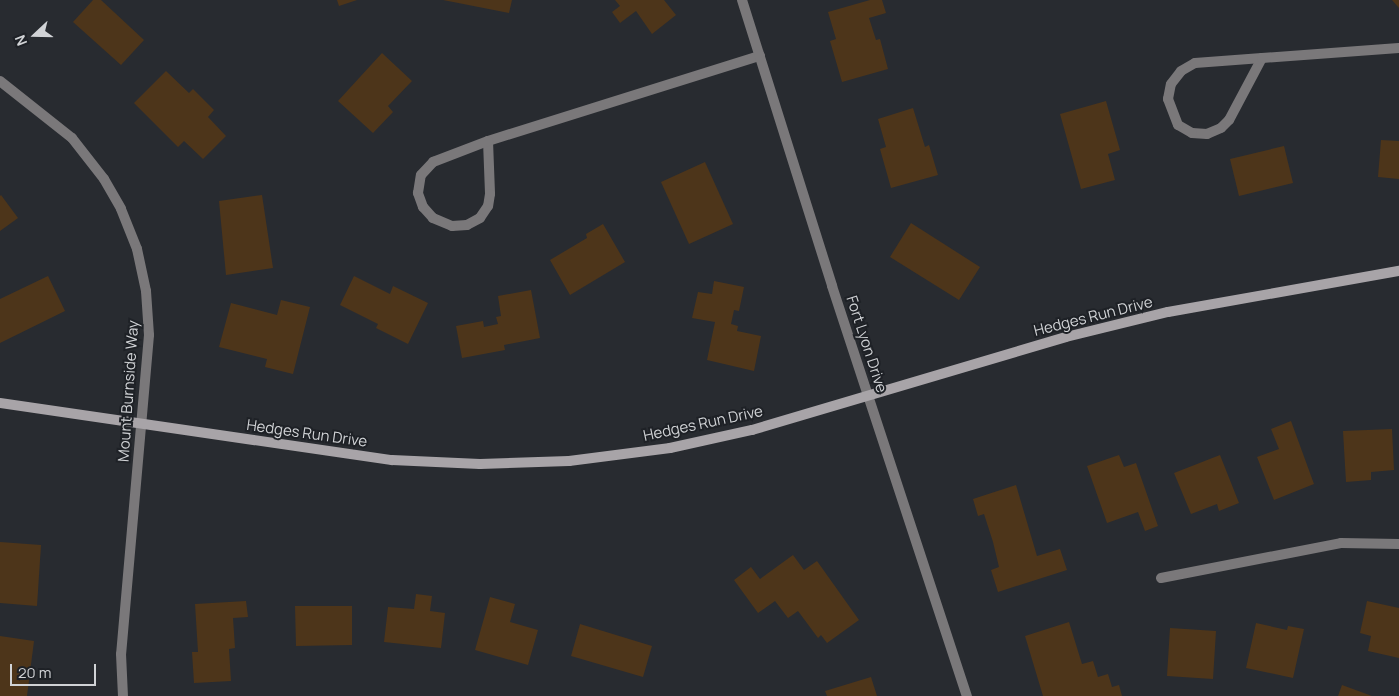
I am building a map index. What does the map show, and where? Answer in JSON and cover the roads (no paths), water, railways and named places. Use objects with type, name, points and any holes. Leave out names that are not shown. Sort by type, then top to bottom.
[{"type":"street","name":"Fort Lyon Drive","points":[[742,0],[868,395],[967,696]]},
{"type":"street","points":[[1262,58],[1230,120],[1221,128],[1207,134],[1192,133],[1178,125],[1168,99],[1172,84],[1181,71],[1195,63],[1262,58],[1399,48]]},
{"type":"street","points":[[488,141],[490,194],[488,206],[480,218],[467,225],[452,226],[433,218],[422,207],[418,193],[421,175],[433,162],[488,141],[760,56]]},
{"type":"street","name":"Mount Burnside Way","points":[[0,81],[72,138],[104,179],[121,209],[137,249],[146,291],[149,334],[121,654],[123,696]]},
{"type":"street","name":"Hedges Run Drive","points":[[0,403],[392,460],[480,464],[569,461],[670,448],[752,430],[1066,336],[1168,312],[1399,271]]},
{"type":"street","points":[[1161,578],[1341,543],[1399,544]]}]
